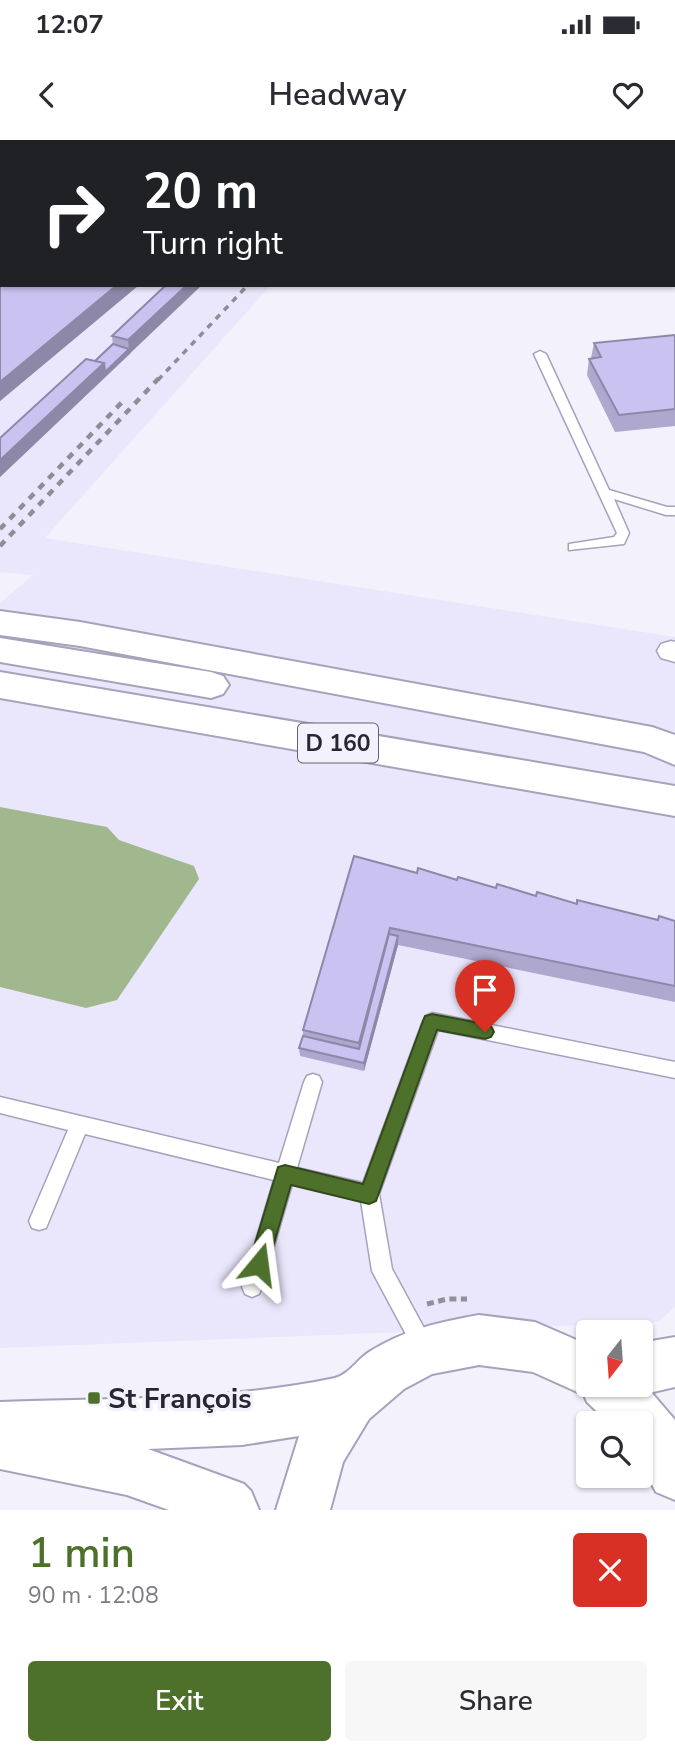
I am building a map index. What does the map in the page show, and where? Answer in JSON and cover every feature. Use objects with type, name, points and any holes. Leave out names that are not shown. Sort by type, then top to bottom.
[{"type":"main road","points":[[0,612],[37,619],[80,634]]},
{"type":"main road","points":[[0,623],[80,634],[652,740],[675,751]]},
{"type":"main road","name":"D 160","points":[[0,650],[675,764]]},
{"type":"main road","name":"D 160","points":[[0,685],[675,801]]},
{"type":"main road","points":[[303,1510],[319,1451],[351,1401],[386,1371],[425,1350],[479,1340],[535,1347],[576,1366]]},
{"type":"main road","points":[[653,1366],[675,1362]]},
{"type":"main road","points":[[620,1397],[632,1407],[667,1453],[675,1473]]},
{"type":"main road","points":[[0,1428],[242,1419],[351,1401]]},
{"type":"main road","points":[[0,1443],[127,1468],[225,1503],[232,1510]]},
{"type":"lane","points":[[540,354],[623,533],[619,541],[574,547]]},
{"type":"lane","points":[[603,492],[666,511],[675,511]]},
{"type":"lane","points":[[425,1350],[382,1271],[369,1194],[432,1021],[675,1070]]},
{"type":"lane","points":[[252,1287],[313,1082]]},
{"type":"lane","points":[[0,1105],[369,1194]]},
{"type":"lane","points":[[39,1221],[80,1124]]},
{"type":"shaded area","points":[[0,287],[269,287],[45,538],[675,637],[675,1307],[658,1322],[576,1320],[576,1325],[0,1348],[0,603],[33,575],[0,572]]},
{"type":"shaded area","points":[[0,807],[107,827],[119,840],[194,866],[199,879],[117,1000],[86,1008],[0,987]]},
{"type":"building","points":[[0,287],[115,287],[0,382]]},
{"type":"building","points":[[164,287],[185,287],[128,340],[112,336]]},
{"type":"building","points":[[675,335],[675,409],[619,415],[589,359],[601,357],[594,343]]},
{"type":"building","points":[[113,344],[129,349],[105,372],[104,363],[95,361]]},
{"type":"building","points":[[86,359],[104,363],[0,460],[0,438]]},
{"type":"building","points":[[354,856],[417,873],[418,868],[457,880],[458,877],[496,888],[497,884],[536,896],[537,892],[577,904],[577,900],[658,920],[659,916],[675,921],[675,986],[390,928],[359,1043],[303,1030]]},
{"type":"building","points":[[389,934],[398,936],[364,1063],[299,1048],[303,1036],[359,1049]]},
{"type":"railway","points":[[158,380],[246,287]]},
{"type":"railway","points":[[0,546],[159,378]]},
{"type":"railway","points":[[0,529],[126,398]]},
{"type":"place","name":"St François","points":[[94,1398]]},
{"type":"route","points":[[259,1264],[285,1174],[369,1194],[432,1021],[485,1032]]}]
